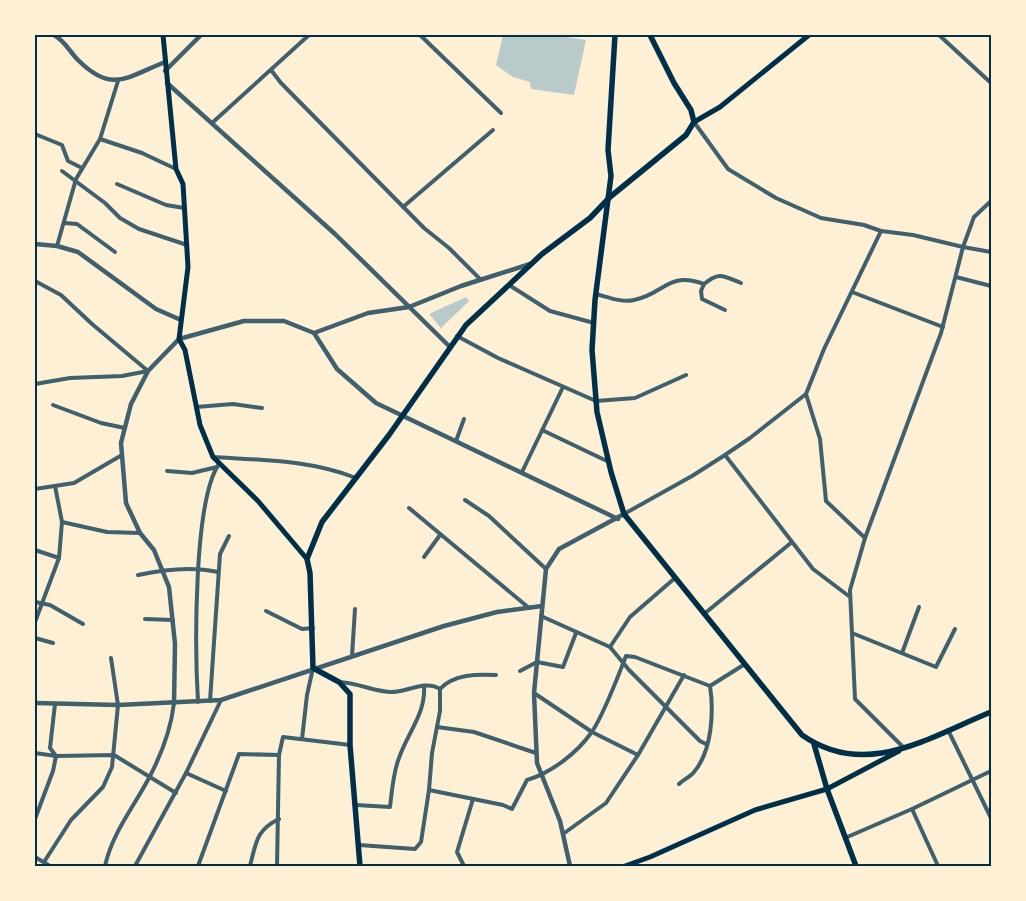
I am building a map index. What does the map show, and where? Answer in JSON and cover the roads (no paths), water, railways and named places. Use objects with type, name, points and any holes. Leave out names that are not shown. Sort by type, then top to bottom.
[{"type":"main road","points":[[163,35],[176,169],[183,184],[187,245],[188,266],[180,339],[185,350],[200,425],[218,466],[258,501],[306,560],[310,573],[313,668],[339,682],[350,694],[350,745],[360,866]]},
{"type":"main road","points":[[650,35],[674,83],[691,110],[694,122]]},
{"type":"main road","points":[[306,560],[322,522],[403,416],[449,346],[466,325],[532,264],[590,218],[610,197],[686,135],[694,122],[720,107],[809,35]]},
{"type":"main road","points":[[615,36],[608,150],[612,176],[596,294],[592,350],[596,401],[609,462],[624,514],[802,735],[814,744],[833,751],[854,754],[876,756],[902,749]]},
{"type":"main road","points":[[625,866],[650,857],[755,810],[827,789],[902,749],[991,712]]},
{"type":"main road","points":[[814,744],[827,789],[856,866]]},
{"type":"street","points":[[54,35],[60,38],[79,60],[100,78],[118,81],[165,62]]},
{"type":"street","points":[[165,70],[201,35]]},
{"type":"street","points":[[212,124],[309,35]]},
{"type":"street","points":[[420,35],[501,113]]},
{"type":"street","points":[[939,35],[991,83]]},
{"type":"street","points":[[271,70],[281,83],[403,207],[480,280]]},
{"type":"street","points":[[57,246],[76,179],[100,139],[118,81]]},
{"type":"street","points":[[167,83],[335,234],[449,346]]},
{"type":"street","points":[[694,122],[728,169],[776,198],[821,218],[864,224],[881,232],[913,235],[991,252]]},
{"type":"street","points":[[403,207],[493,130]]},
{"type":"street","points":[[35,134],[62,145],[68,161],[82,168]]},
{"type":"street","points":[[100,139],[142,153],[176,169]]},
{"type":"street","points":[[62,171],[76,179],[120,218],[139,229],[187,245]]},
{"type":"street","points":[[117,184],[166,205],[184,208]]},
{"type":"street","points":[[902,749],[856,699],[850,590],[866,538],[943,327],[963,247],[974,217],[991,201]]},
{"type":"street","points":[[64,222],[77,224],[115,252]]},
{"type":"street","points":[[570,866],[560,821],[537,763],[536,754],[534,693],[546,569],[559,549],[618,519],[692,476],[750,438],[806,394],[824,349],[881,232]]},
{"type":"street","points":[[35,244],[57,246],[78,252],[156,309],[181,320]]},
{"type":"street","points":[[314,333],[368,313],[409,307],[480,280],[532,264]]},
{"type":"street","points":[[725,310],[702,299],[701,291],[704,284],[714,276],[722,275],[741,283]]},
{"type":"street","points":[[956,277],[991,286]]},
{"type":"street","points":[[596,294],[624,302],[636,300],[675,280],[689,279],[704,284]]},
{"type":"street","points":[[35,281],[61,295],[148,371]]},
{"type":"street","points":[[509,285],[550,311],[594,323]]},
{"type":"street","points":[[852,292],[943,327]]},
{"type":"street","points":[[105,866],[109,847],[150,776],[171,726],[176,653],[169,587],[154,550],[140,533],[126,503],[121,443],[130,404],[148,371],[180,339],[244,321],[284,321],[314,333],[337,369],[376,403],[618,519]]},
{"type":"street","points":[[457,336],[498,358],[596,401],[635,398],[686,375]]},
{"type":"street","points":[[35,384],[70,378],[122,376],[148,371]]},
{"type":"street","points":[[522,472],[563,387]]},
{"type":"street","points":[[806,394],[820,439],[826,501],[866,538]]},
{"type":"street","points":[[196,407],[233,404],[262,408]]},
{"type":"street","points":[[53,406],[101,423],[125,428]]},
{"type":"street","points":[[456,441],[464,419]]},
{"type":"street","points":[[542,430],[609,462]]},
{"type":"street","points":[[35,489],[74,482],[122,455]]},
{"type":"street","points":[[725,455],[813,569],[850,597]]},
{"type":"street","points":[[213,457],[284,462],[329,468],[356,478]]},
{"type":"street","points":[[166,471],[192,473],[218,466]]},
{"type":"street","points":[[198,702],[196,660],[200,568],[207,496],[211,478],[218,466]]},
{"type":"street","points":[[35,622],[59,558],[62,522],[55,486]]},
{"type":"street","points":[[465,500],[489,516],[546,569]]},
{"type":"street","points":[[409,508],[529,608]]},
{"type":"street","points":[[62,522],[107,532],[140,533]]},
{"type":"street","points":[[424,557],[440,535]]},
{"type":"street","points":[[210,701],[220,554],[229,536]]},
{"type":"street","points":[[704,614],[792,542]]},
{"type":"street","points":[[35,550],[59,558]]},
{"type":"street","points":[[138,575],[162,570],[200,568],[218,572]]},
{"type":"street","points":[[610,647],[630,617],[675,578]]},
{"type":"street","points":[[35,602],[42,603],[84,624]]},
{"type":"street","points":[[35,703],[118,705],[221,700],[444,626],[497,612],[542,606]]},
{"type":"street","points":[[902,653],[919,607]]},
{"type":"street","points":[[352,656],[354,609]]},
{"type":"street","points":[[266,611],[302,629],[313,628]]},
{"type":"street","points":[[541,616],[610,647],[700,741],[706,744]]},
{"type":"street","points":[[144,619],[173,620]]},
{"type":"street","points":[[852,633],[936,667],[955,629]]},
{"type":"street","points":[[520,672],[536,662],[563,667],[576,633]]},
{"type":"street","points":[[35,638],[53,643]]},
{"type":"street","points":[[429,790],[512,809],[527,780],[542,776],[578,749],[592,732],[626,656],[635,657],[710,686]]},
{"type":"street","points":[[44,862],[71,820],[103,787],[112,767],[118,705],[111,658]]},
{"type":"street","points":[[710,686],[745,664]]},
{"type":"street","points":[[302,739],[307,695],[313,668]]},
{"type":"street","points":[[359,845],[415,849],[421,842],[440,711],[440,689],[448,680],[481,674],[496,675]]},
{"type":"street","points":[[563,834],[606,803],[638,755],[684,675]]},
{"type":"street","points":[[339,682],[367,685],[389,692],[434,685],[440,689]]},
{"type":"street","points":[[356,805],[390,807],[398,759],[420,716],[425,699],[424,686]]},
{"type":"street","points":[[678,784],[694,772],[710,738],[714,710],[710,686]]},
{"type":"street","points":[[534,693],[592,732],[638,755]]},
{"type":"street","points":[[135,866],[176,793],[221,700]]},
{"type":"street","points":[[55,704],[50,748],[56,756]]},
{"type":"street","points":[[437,727],[474,732],[536,754]]},
{"type":"street","points":[[948,730],[991,818]]},
{"type":"street","points":[[277,866],[279,756],[283,737],[350,745]]},
{"type":"street","points":[[35,753],[56,756],[114,755],[176,793]]},
{"type":"street","points":[[198,866],[239,754],[279,756]]},
{"type":"street","points":[[35,819],[56,756]]},
{"type":"street","points":[[845,838],[912,809],[991,770]]},
{"type":"street","points":[[186,773],[226,791]]},
{"type":"street","points":[[464,866],[457,852],[473,799]]},
{"type":"street","points":[[912,809],[938,866]]},
{"type":"street","points":[[250,866],[259,836],[265,826],[279,819]]},
{"type":"street","points":[[35,857],[50,866]]}]
